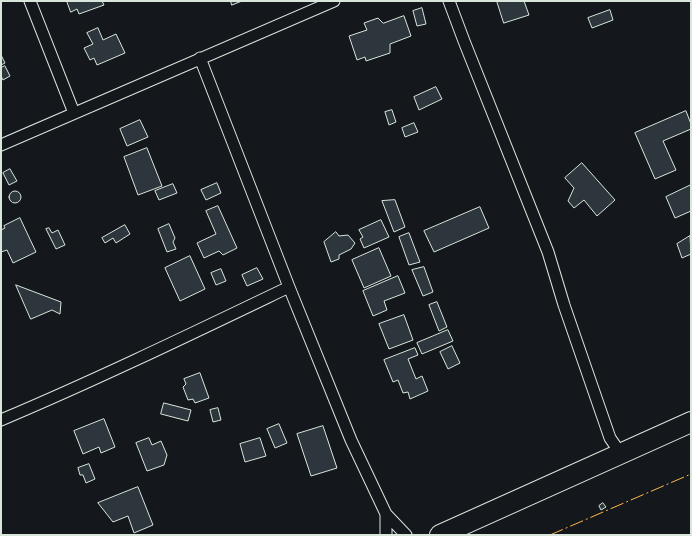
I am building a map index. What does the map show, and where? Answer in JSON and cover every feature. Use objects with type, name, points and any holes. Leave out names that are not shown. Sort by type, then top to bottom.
[{"type":"highway","points":[[440,535],[691,422]]},
{"type":"street","points":[[30,1],[74,113]]},
{"type":"street","points":[[1,145],[334,1]]},
{"type":"street","points":[[449,1],[548,252],[564,305],[610,438],[621,454]]},
{"type":"street","points":[[200,58],[289,287],[351,440],[386,514],[406,535]]},
{"type":"street","points":[[1,420],[174,343],[289,287]]},
{"type":"street","points":[[386,514],[386,535]]},
{"type":"building","points":[[67,1],[102,1],[104,5],[79,14],[77,9],[71,12]]},
{"type":"building","points":[[231,1],[242,1],[232,5]]},
{"type":"building","points":[[497,1],[524,1],[529,15],[504,23]]},
{"type":"building","points":[[422,8],[426,24],[417,26],[413,11]]},
{"type":"building","points":[[610,10],[613,20],[592,28],[588,18]]},
{"type":"building","points":[[404,16],[411,36],[390,44],[390,53],[366,61],[365,57],[357,60],[349,36],[367,30],[364,23],[378,18],[383,23]]},
{"type":"building","points":[[98,28],[103,40],[116,34],[125,53],[97,65],[94,58],[90,60],[84,48],[93,44],[87,33]]},
{"type":"building","points":[[1,55],[5,63],[1,65]]},
{"type":"building","points":[[5,66],[10,76],[3,80],[1,76],[1,68]]},
{"type":"building","points":[[436,87],[442,99],[419,110],[414,97]]},
{"type":"building","points":[[392,110],[396,122],[389,125],[385,112]]},
{"type":"building","points":[[686,111],[691,124],[691,129],[663,141],[676,170],[655,179],[635,133]]},
{"type":"building","points":[[140,120],[148,137],[127,146],[120,129]]},
{"type":"building","points":[[414,123],[418,132],[405,137],[402,128]]},
{"type":"building","points":[[147,148],[162,186],[138,195],[124,157]]},
{"type":"building","points":[[582,163],[615,200],[597,216],[584,200],[574,208],[568,201],[574,188],[565,178]]},
{"type":"building","points":[[10,169],[17,181],[9,185],[3,173]]},
{"type":"building","points":[[217,183],[221,193],[206,200],[201,190]]},
{"type":"building","points":[[173,184],[177,193],[159,200],[155,191]]},
{"type":"building","points":[[691,185],[691,211],[675,218],[666,197]]},
{"type":"building","points":[[13,191],[17,191],[21,197],[17,203],[13,203],[9,199],[9,195]]},
{"type":"building","points":[[395,200],[405,227],[394,232],[382,201]]},
{"type":"building","points":[[218,206],[237,248],[223,255],[219,251],[204,258],[197,243],[216,234],[206,211]]},
{"type":"building","points":[[480,207],[489,228],[434,252],[424,231]]},
{"type":"building","points":[[20,218],[36,252],[13,263],[7,250],[1,252],[1,230],[5,228],[4,226]]},
{"type":"building","points":[[381,220],[389,237],[364,248],[360,239],[363,237],[359,230]]},
{"type":"building","points":[[169,224],[175,238],[173,242],[176,249],[167,252],[158,229]]},
{"type":"building","points":[[125,225],[130,234],[116,243],[113,238],[105,243],[102,238]]},
{"type":"building","points":[[49,228],[52,233],[58,230],[65,245],[56,249],[46,229]]},
{"type":"building","points":[[336,232],[339,236],[348,235],[355,243],[351,249],[339,255],[339,259],[331,262],[324,242]]},
{"type":"building","points":[[409,233],[420,262],[409,265],[399,237]]},
{"type":"building","points":[[690,236],[691,254],[682,258],[677,244]]},
{"type":"building","points":[[379,248],[391,276],[364,288],[352,260]]},
{"type":"building","points":[[190,256],[205,289],[180,301],[165,268]]},
{"type":"building","points":[[424,267],[433,292],[423,296],[412,270]]},
{"type":"building","points":[[257,268],[263,279],[247,286],[242,275]]},
{"type":"building","points":[[221,269],[226,281],[216,285],[211,273]]},
{"type":"building","points":[[398,276],[405,293],[384,301],[387,310],[373,316],[363,291]]},
{"type":"building","points":[[16,285],[61,302],[60,314],[52,310],[31,319]]},
{"type":"building","points":[[437,302],[447,327],[439,331],[429,305]]},
{"type":"building","points":[[404,315],[413,340],[389,349],[379,324]]},
{"type":"building","points":[[448,330],[453,341],[422,354],[417,343]]},
{"type":"building","points":[[452,346],[460,363],[448,369],[440,352]]},
{"type":"building","points":[[415,348],[418,355],[408,359],[416,379],[422,376],[428,391],[410,399],[408,392],[403,393],[398,380],[393,382],[384,360]]},
{"type":"building","points":[[200,373],[209,398],[195,403],[193,399],[188,400],[183,387],[186,384],[184,379]]},
{"type":"building","points":[[164,403],[191,410],[188,421],[161,414]]},
{"type":"building","points":[[218,408],[221,420],[213,422],[210,410]]},
{"type":"building","points":[[104,419],[115,447],[101,453],[99,447],[83,454],[74,431]]},
{"type":"building","points":[[279,424],[287,443],[275,448],[267,429]]},
{"type":"building","points":[[323,426],[337,468],[311,476],[297,434]]},
{"type":"building","points":[[149,438],[152,445],[161,441],[167,455],[164,465],[147,471],[136,443]]},
{"type":"building","points":[[260,438],[266,456],[245,462],[240,444]]},
{"type":"building","points":[[89,464],[95,479],[86,483],[83,475],[80,475],[78,468]]},
{"type":"building","points":[[138,487],[153,525],[134,533],[128,516],[113,522],[98,503]]},
{"type":"building","points":[[603,503],[606,507],[601,510],[599,506]]},
{"type":"power","points":[[550,535],[691,474]]}]
